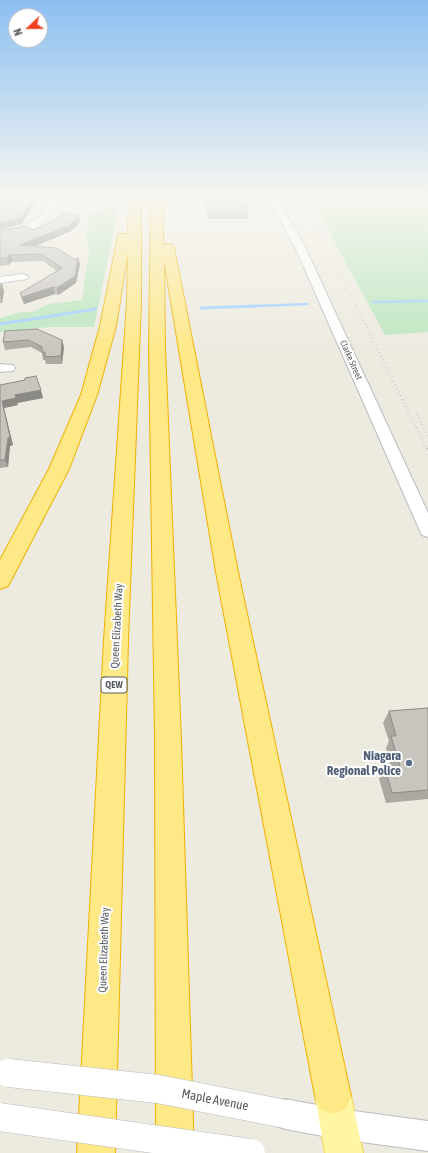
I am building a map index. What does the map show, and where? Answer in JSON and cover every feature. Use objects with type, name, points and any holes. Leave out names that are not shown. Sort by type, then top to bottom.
[{"type":"highway","points":[[0,580],[59,470],[89,395],[108,326],[122,249]]},
{"type":"highway","name":"Queen Elizabeth Way","points":[[96,1153],[116,640],[134,302],[135,249]]},
{"type":"highway","points":[[158,249],[157,348],[168,740],[175,1153]]},
{"type":"highway","points":[[169,249],[227,572],[338,1124]]},
{"type":"street","name":"Clarke Street","points":[[301,249],[428,531]]},
{"type":"street","points":[[0,280],[23,277]]},
{"type":"street","name":"Maple Avenue","points":[[0,1072],[158,1089],[338,1124],[428,1136]]},
{"type":"street","points":[[0,1117],[251,1153]]},
{"type":"green space","points":[[89,249],[110,249],[94,327],[50,327],[0,332],[0,318],[21,312],[33,312],[48,304],[82,300]]},
{"type":"green space","points":[[338,249],[428,249],[428,332],[385,335]]},
{"type":"building","points":[[0,249],[58,249],[75,260],[78,257],[75,276],[57,288],[53,287],[22,297],[20,293],[62,268],[41,254],[11,255],[8,256],[8,258],[0,258]]},
{"type":"building","points":[[37,329],[62,340],[61,356],[45,357],[45,352],[42,352],[42,347],[29,340],[3,342],[5,331]]},
{"type":"building","points":[[36,376],[41,390],[15,395],[16,398],[2,401],[10,437],[8,438],[5,460],[0,460],[0,385],[25,380],[25,378]]},
{"type":"building","name":"Niagara Regional Police","points":[[428,708],[428,790],[392,793],[385,768],[400,767],[391,736],[396,736],[389,711]]},
{"type":"waterway","points":[[373,302],[428,301]]},
{"type":"waterway","points":[[243,306],[308,304]]},
{"type":"waterway","points":[[201,308],[243,306]]},
{"type":"waterway","points":[[230,307],[243,306]]},
{"type":"waterway","points":[[243,306],[257,306]]},
{"type":"waterway","points":[[0,324],[96,309]]},
{"type":"railway","points":[[327,249],[356,307]]},
{"type":"railway","points":[[356,306],[427,449]]},
{"type":"railway","points":[[417,414],[428,436]]},
{"type":"place","name":"Niagara Regional Police","points":[[409,763]]}]
